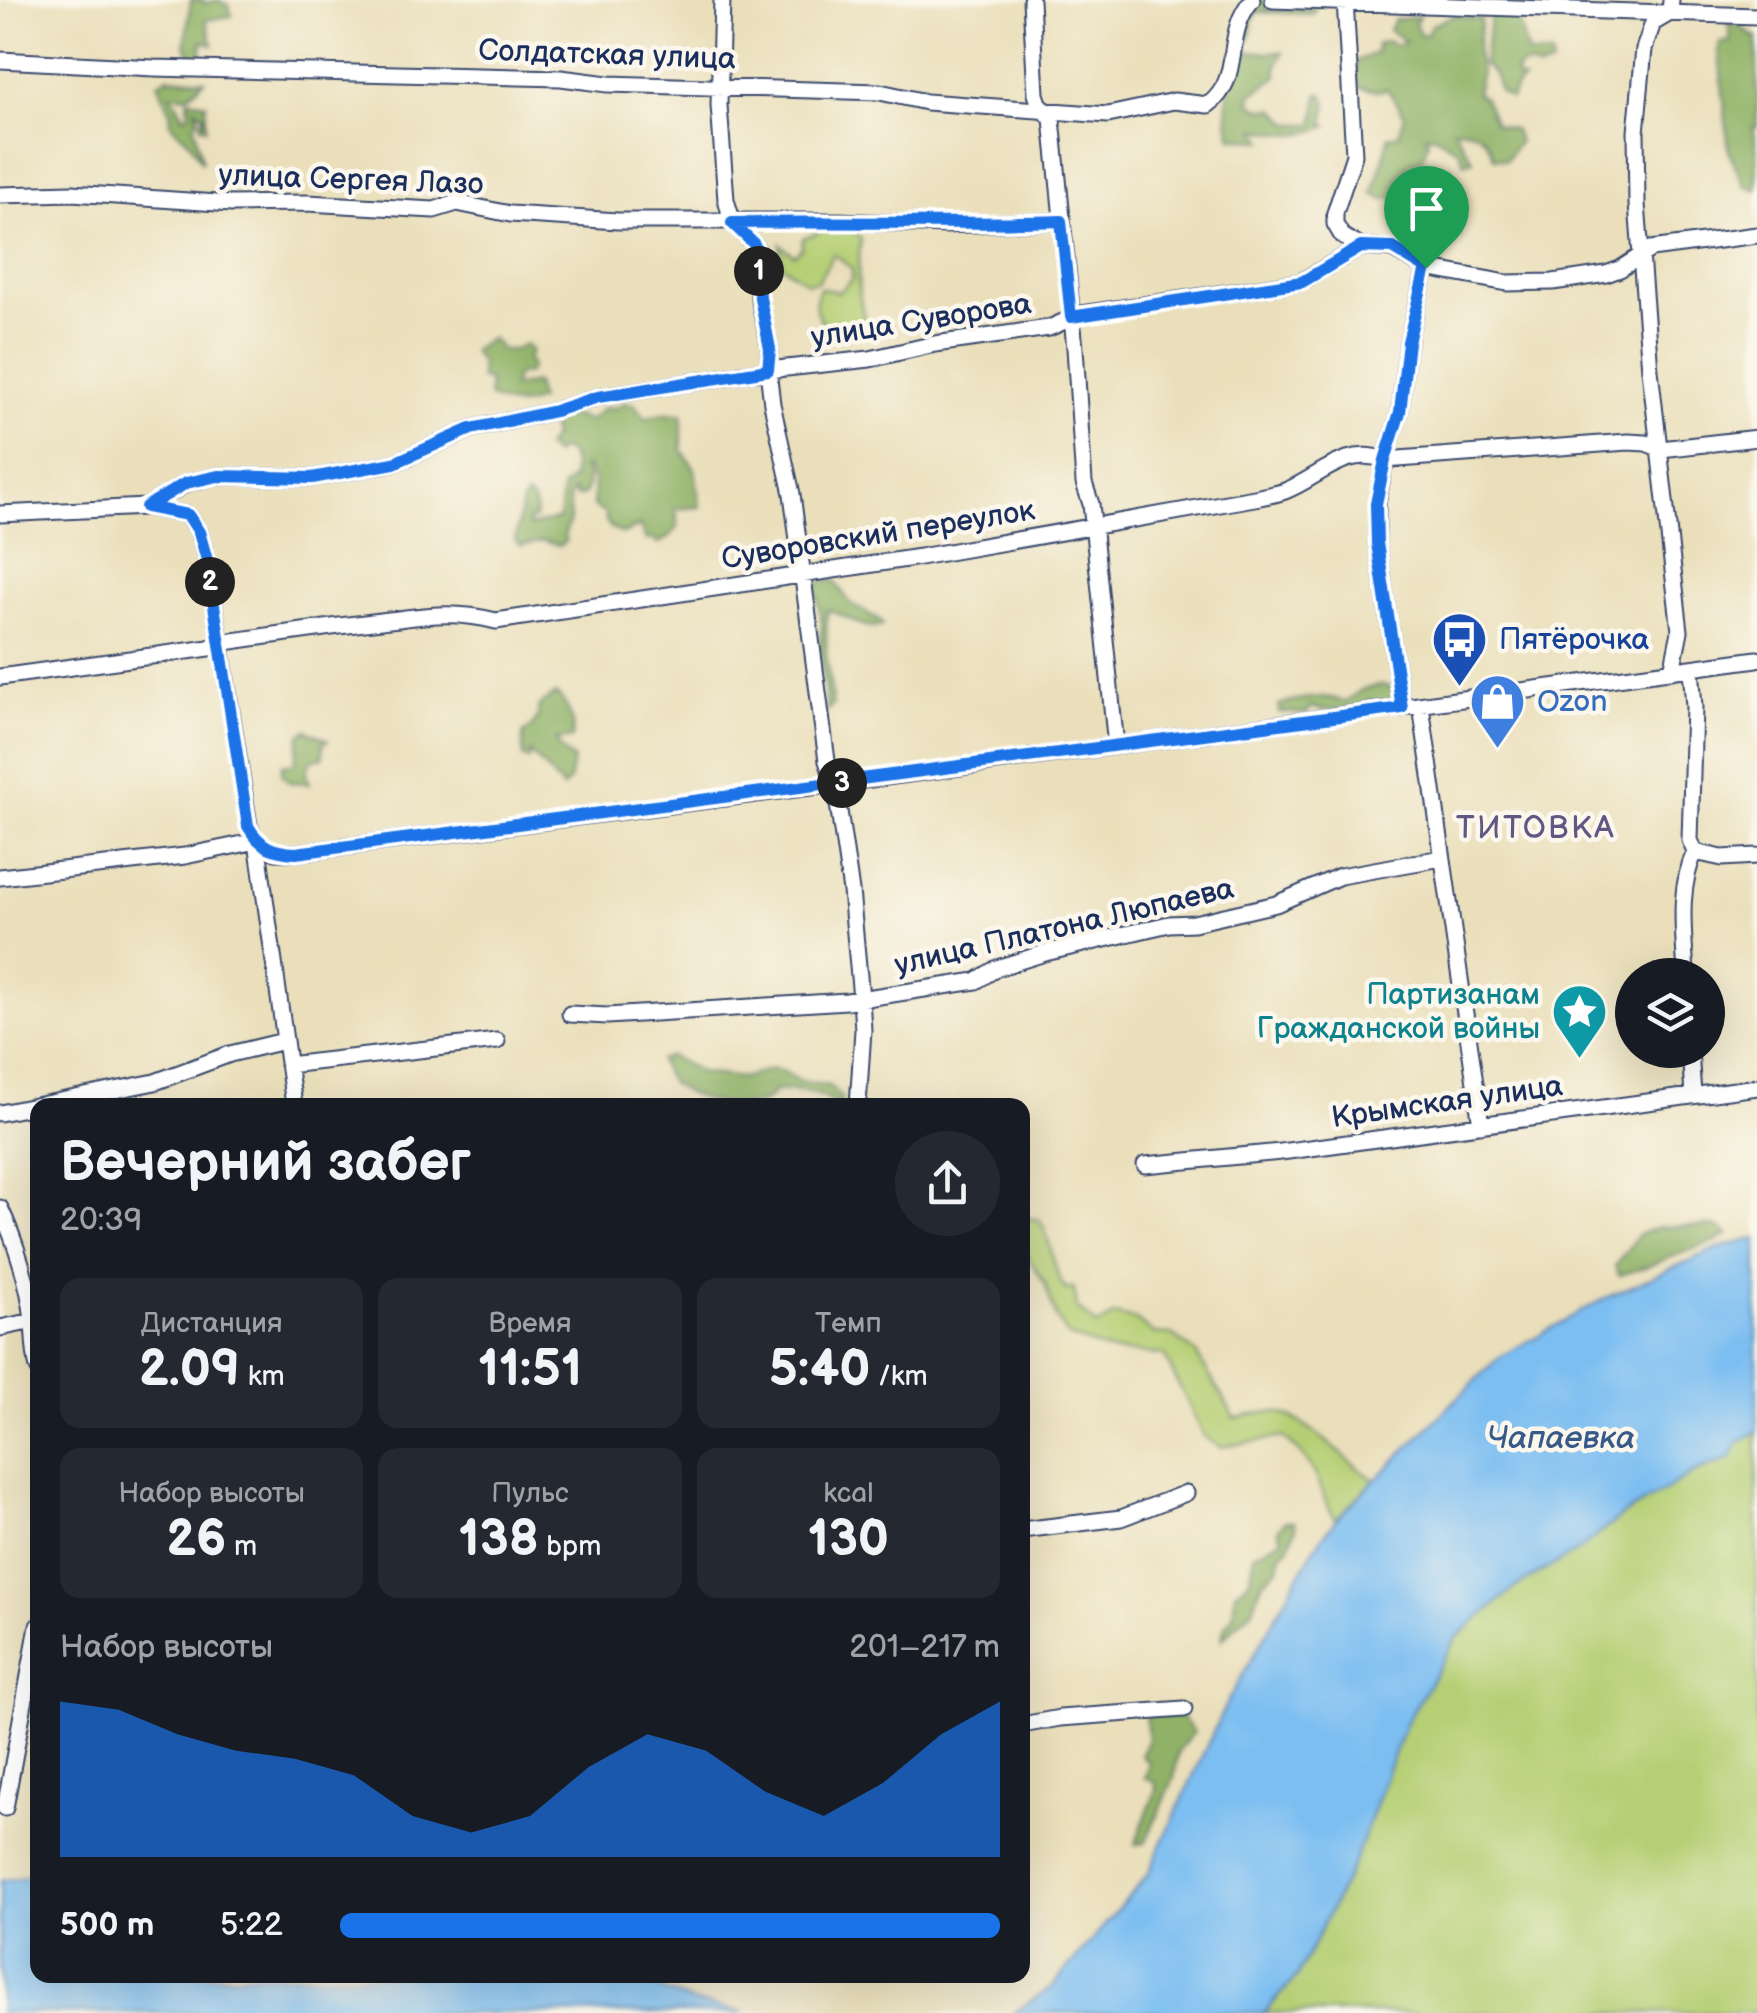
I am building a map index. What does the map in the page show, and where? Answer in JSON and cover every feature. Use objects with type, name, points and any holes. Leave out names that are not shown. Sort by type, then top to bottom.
[{"type":"street","points":[[722,0],[721,155],[726,200],[732,223],[754,244],[758,254],[760,298],[770,349],[768,370],[792,494],[828,761],[835,784],[861,998],[858,1098]]},
{"type":"street","points":[[1031,0],[1036,94],[1052,119],[1084,484],[1092,504],[1116,746]]},
{"type":"street","name":"Солдатская улица","points":[[0,60],[880,92],[926,102],[1108,115],[1174,101],[1208,105],[1222,94],[1241,13],[1252,0]]},
{"type":"street","points":[[1273,0],[1670,6],[1757,16]]},
{"type":"street","points":[[1345,1],[1354,155],[1336,224],[1342,236],[1361,247],[1393,248],[1426,268],[1507,283],[1553,282],[1620,269],[1651,249],[1757,235]]},
{"type":"street","points":[[1670,6],[1653,23],[1644,50],[1636,156],[1650,370],[1680,631],[1672,671]]},
{"type":"street","name":"улица Сергея Лазо","points":[[0,195],[72,193],[232,204],[307,203],[434,210],[457,203],[510,214],[618,222],[945,226],[1061,221]]},
{"type":"street","name":"улица Суворова","points":[[146,507],[186,483],[218,476],[312,478],[394,463],[471,429],[555,411],[598,397],[768,370],[870,359],[935,344],[1049,328],[1071,317],[1302,282],[1361,247]]},
{"type":"street","points":[[1402,708],[1377,543],[1376,504],[1400,412],[1408,342],[1426,268]]},
{"type":"street","name":"Суворовский переулок","points":[[0,676],[446,612],[496,620],[802,576],[1287,490],[1322,469],[1358,456],[1372,455],[1385,460],[1628,442],[1661,449],[1757,438]]},
{"type":"street","name":"улица Суворова","points":[[0,514],[146,507],[188,515],[199,532],[207,560],[219,643]]},
{"type":"street","points":[[219,643],[248,826],[256,840],[293,1098]]},
{"type":"street","points":[[0,877],[185,856],[256,840],[275,852],[296,853],[1757,659]]},
{"type":"street","points":[[1685,958],[1683,902],[1688,867],[1695,852],[1690,840],[1694,708],[1691,668]]},
{"type":"street","points":[[1421,706],[1481,1125]]},
{"type":"street","points":[[1695,852],[1722,858],[1757,856]]},
{"type":"street","name":"улица Платона Люпаева","points":[[570,1014],[626,1015],[861,998],[976,981],[997,968],[1086,942],[1169,924],[1216,919],[1276,904],[1340,876],[1442,858]]},
{"type":"street","points":[[75,1098],[154,1082],[230,1054],[284,1041]]},
{"type":"street","points":[[288,1065],[497,1042]]},
{"type":"street","points":[[1691,1068],[1693,1095]]},
{"type":"street","name":"Крымская улица","points":[[1145,1166],[1281,1152],[1757,1087]]},
{"type":"street","points":[[0,1113],[30,1107]]},
{"type":"street","points":[[0,1208],[12,1232],[30,1302]]},
{"type":"street","points":[[0,1328],[30,1322]]},
{"type":"street","points":[[1030,1529],[1121,1518],[1186,1493]]},
{"type":"street","points":[[5,1808],[30,1670]]},
{"type":"street","points":[[1030,1724],[1184,1709]]},
{"type":"green space","points":[[191,0],[218,0],[228,5],[232,16],[206,20],[213,45],[202,41],[202,60],[194,61],[185,45]]},
{"type":"green space","points":[[1251,0],[1296,0],[1266,5],[1266,9],[1315,7],[1315,12],[1255,15],[1247,52],[1283,52],[1277,76],[1252,94],[1251,102],[1261,109],[1275,109],[1291,124],[1314,124],[1319,94],[1323,94],[1328,106],[1324,122],[1328,125],[1302,133],[1257,129],[1265,141],[1232,137],[1228,122],[1229,87]]},
{"type":"green space","points":[[1508,10],[1512,18],[1517,17],[1528,55],[1552,56],[1552,65],[1538,70],[1521,66],[1516,71],[1517,78],[1524,80],[1511,99],[1500,92],[1494,74],[1483,64],[1490,20],[1496,12]]},
{"type":"green space","points":[[1455,15],[1481,19],[1477,52],[1481,72],[1476,93],[1484,98],[1495,124],[1513,129],[1519,141],[1506,160],[1494,158],[1480,134],[1453,128],[1473,160],[1464,163],[1459,150],[1426,135],[1428,142],[1422,159],[1402,172],[1397,196],[1383,199],[1373,194],[1388,137],[1399,134],[1405,115],[1387,89],[1356,86],[1356,61],[1376,53],[1377,44],[1387,41],[1397,45],[1405,41],[1389,30],[1394,20],[1419,16],[1415,24],[1421,35],[1427,34],[1431,25]]},
{"type":"green space","points":[[1728,23],[1757,36],[1757,127],[1753,127],[1757,190],[1745,186],[1729,152],[1719,53],[1720,43],[1731,41]]},
{"type":"green space","points":[[168,77],[205,80],[188,96],[171,94],[184,116],[189,115],[188,99],[206,103],[206,128],[201,126],[204,115],[196,109],[199,120],[194,124],[202,163],[190,142],[171,125],[170,111],[158,83]]},
{"type":"green space","points":[[826,230],[854,232],[861,239],[859,287],[866,332],[827,339],[816,306],[820,288],[839,292],[852,279],[852,269],[834,254],[818,281],[807,283],[782,265],[780,244],[794,255],[801,249],[803,238]]},
{"type":"green space","points":[[491,338],[501,350],[514,350],[525,344],[531,351],[528,373],[516,375],[513,387],[535,383],[539,400],[514,405],[489,397],[489,381],[481,379],[480,362],[472,351]]},
{"type":"green space","points":[[624,403],[634,404],[645,418],[682,414],[682,450],[695,469],[700,507],[675,509],[676,529],[658,544],[653,539],[646,540],[640,526],[623,534],[612,529],[606,514],[593,507],[594,481],[586,466],[583,468],[588,481],[584,495],[576,497],[574,491],[569,497],[566,541],[559,546],[544,541],[521,546],[515,541],[522,502],[527,496],[535,506],[535,519],[528,520],[529,526],[559,519],[562,488],[572,479],[569,455],[562,450],[554,455],[545,448],[553,437],[550,423],[570,414],[589,421],[605,407],[615,408]]},
{"type":"green space","points":[[833,579],[851,604],[883,625],[861,625],[827,610],[826,653],[833,705],[827,710],[819,646],[822,624],[815,584]]},
{"type":"green space","points":[[1391,687],[1394,694],[1389,702],[1378,704],[1370,699],[1363,708],[1312,707],[1306,714],[1279,712],[1279,705],[1304,699],[1321,697],[1346,702],[1361,690]]},
{"type":"green space","points":[[556,694],[567,708],[572,725],[572,738],[556,740],[573,759],[569,782],[563,788],[530,752],[529,759],[523,758],[523,734],[535,723],[538,707]]},
{"type":"green space","points":[[307,730],[328,740],[323,744],[323,757],[311,760],[306,773],[309,783],[289,782],[282,775],[282,765],[295,763],[300,735]]},
{"type":"green space","points":[[670,1056],[702,1073],[742,1078],[771,1069],[799,1081],[829,1086],[841,1098],[774,1091],[769,1098],[701,1098],[670,1082],[659,1060]]},
{"type":"green space","points":[[1030,1218],[1040,1220],[1060,1281],[1065,1289],[1074,1289],[1077,1308],[1097,1326],[1114,1315],[1136,1320],[1154,1334],[1172,1335],[1196,1353],[1235,1418],[1270,1412],[1287,1415],[1375,1480],[1336,1519],[1312,1469],[1283,1437],[1220,1447],[1204,1436],[1164,1355],[1109,1351],[1068,1336],[1056,1317],[1045,1284],[1030,1260]]},
{"type":"green space","points":[[1716,1226],[1728,1234],[1619,1275],[1615,1266],[1638,1235],[1658,1227]]},
{"type":"green space","points":[[1757,1431],[1757,2013],[1264,2013],[1297,1977],[1354,1862],[1405,1724],[1456,1638],[1514,1588],[1579,1550],[1623,1515],[1697,1471],[1731,1458],[1738,1443]]},
{"type":"green space","points":[[1285,1521],[1294,1521],[1296,1529],[1281,1554],[1278,1568],[1262,1583],[1253,1609],[1222,1639],[1225,1625],[1233,1616],[1235,1592],[1250,1577],[1254,1554],[1282,1539],[1278,1529]]},
{"type":"green space","points":[[1179,1715],[1194,1732],[1178,1751],[1174,1778],[1145,1843],[1135,1844],[1156,1791],[1155,1783],[1145,1778],[1149,1763],[1141,1755],[1148,1741],[1146,1716]]},
{"type":"water","name":"Чапаевка","points":[[1757,1238],[1757,1431],[1738,1443],[1731,1458],[1697,1471],[1623,1515],[1579,1550],[1514,1588],[1456,1638],[1405,1724],[1354,1862],[1297,1977],[1264,2013],[1013,2013],[1051,1988],[1148,1874],[1226,1704],[1315,1547],[1336,1519],[1498,1358],[1605,1298],[1718,1248]]},
{"type":"water","points":[[30,1876],[30,1983],[643,1983],[693,2002],[745,2013],[0,2013],[0,1881]]},
{"type":"place","name":"Пятёрочка","points":[[1460,688]]},
{"type":"place","name":"Ozon","points":[[1498,750]]},
{"type":"place","name":"Партизанам Гражданской войны","points":[[1579,1060]]},
{"type":"district","name":"ТИТОВКА","points":[[1536,827]]},
{"type":"route","points":[[1061,221],[1071,317],[1302,282],[1361,247],[1393,248],[1426,268],[1408,342],[1400,412],[1376,504],[1377,543],[1402,708],[296,853],[275,852],[256,840],[248,826],[207,560],[199,532],[188,515],[146,507],[186,483],[218,476],[312,478],[394,463],[471,429],[555,411],[598,397],[768,370],[770,349],[760,298],[758,254],[754,244],[732,223],[945,226],[1061,221]]}]
